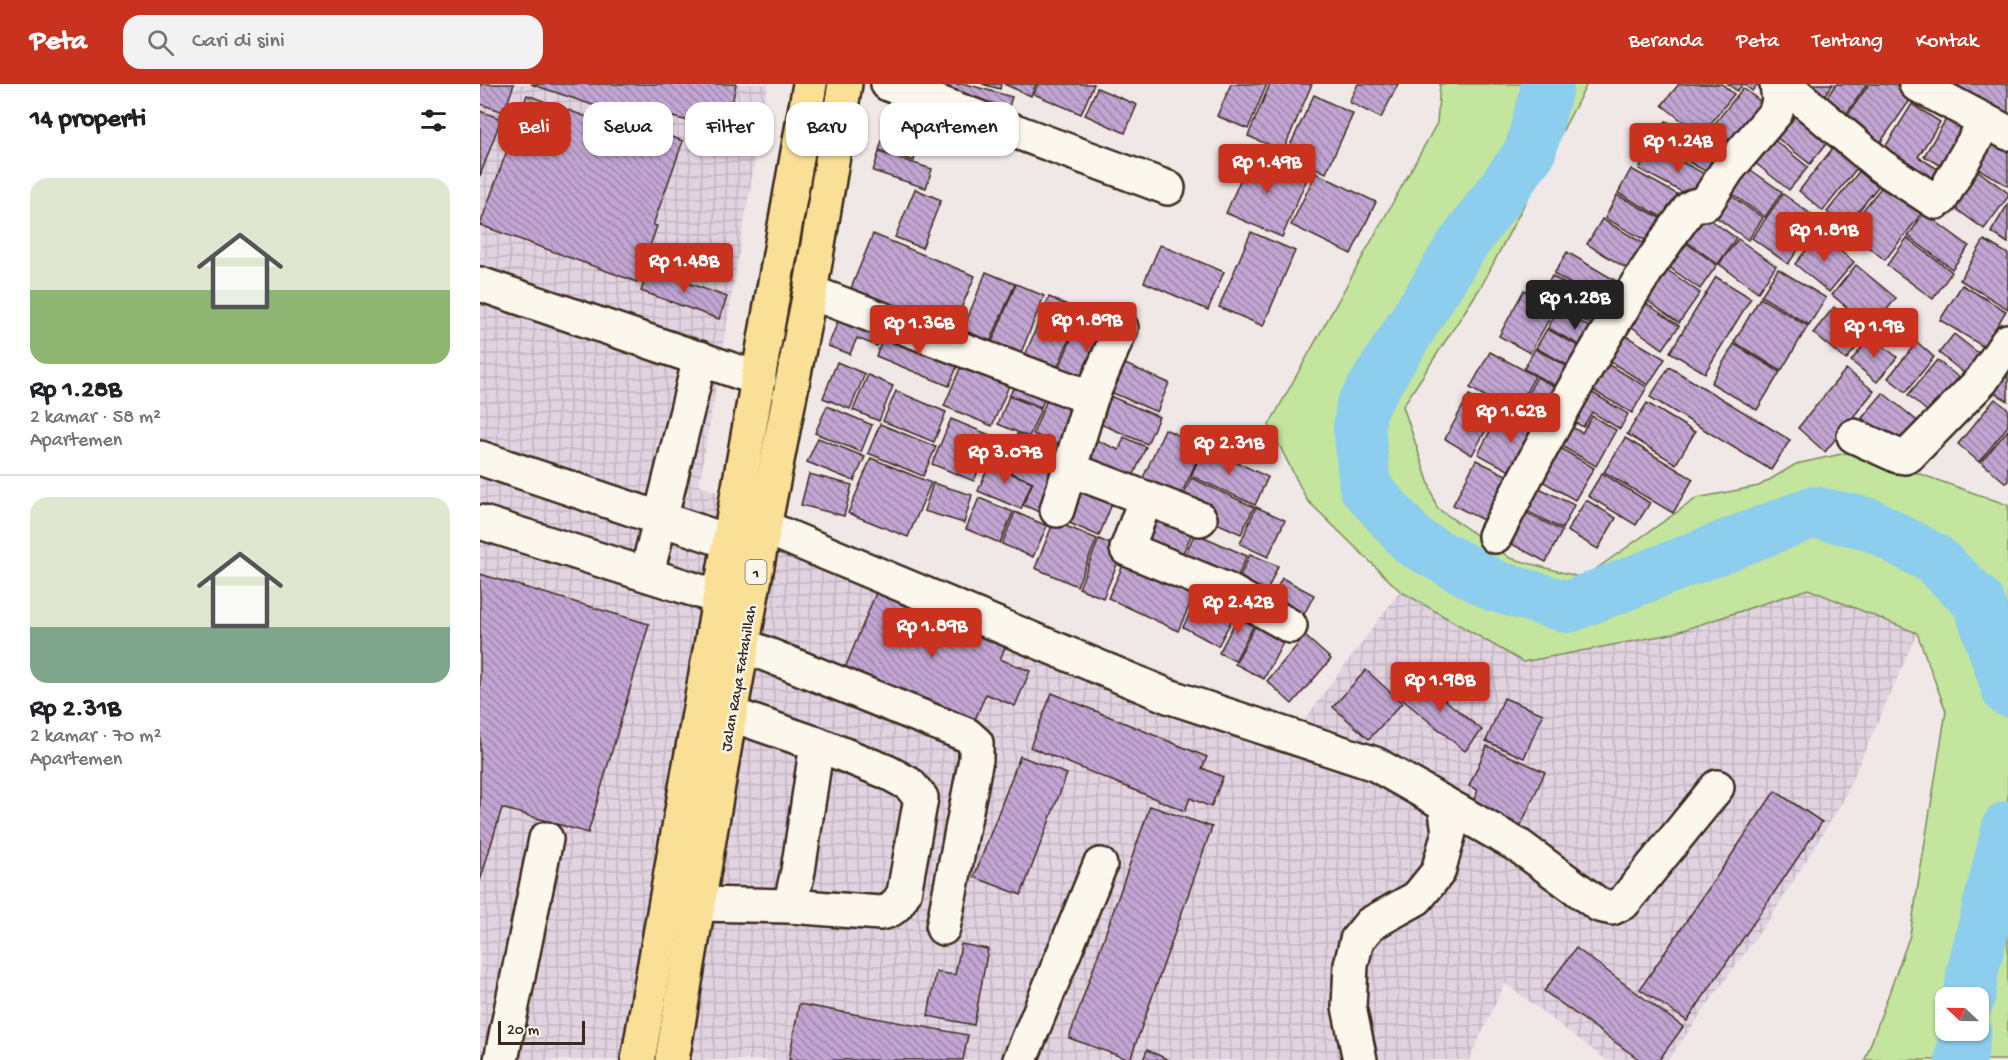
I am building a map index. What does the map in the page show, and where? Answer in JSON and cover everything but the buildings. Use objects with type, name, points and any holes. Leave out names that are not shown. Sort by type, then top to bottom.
[{"type":"highway","name":"Jalan Raya Fatahillah","points":[[638,1060],[733,573],[759,379],[810,84]]},
{"type":"highway","name":"Jalan Raya Fatahillah","points":[[672,1060],[743,645],[733,573],[764,526],[810,292],[845,84]]},
{"type":"street","points":[[888,84],[1168,188]]},
{"type":"street","points":[[1495,536],[1572,392],[1658,254],[1689,209],[1707,203],[1728,169],[1776,112],[1779,100],[1776,84]]},
{"type":"street","points":[[1784,84],[1881,166],[1936,202],[1941,199],[1997,128],[1916,84]]},
{"type":"street","points":[[480,284],[759,379]]},
{"type":"street","points":[[810,292],[1091,398]]},
{"type":"street","points":[[1057,510],[1091,398],[1121,328]]},
{"type":"street","points":[[1854,436],[1898,456],[1909,455],[1982,380],[2008,341]]},
{"type":"street","points":[[646,573],[700,358]]},
{"type":"street","points":[[480,458],[659,518],[733,573]]},
{"type":"street","points":[[1069,469],[1200,519]]},
{"type":"street","points":[[1146,498],[1127,549],[1227,590],[1290,626]]},
{"type":"street","points":[[480,522],[646,573],[733,573]]},
{"type":"street","points":[[764,526],[1168,696],[1375,764],[1519,846],[1599,905],[1612,908],[1624,902],[1717,787]]},
{"type":"street","points":[[743,645],[967,735],[976,743],[976,759],[943,928]]},
{"type":"street","points":[[699,904],[790,906],[880,913],[891,911],[904,893],[921,798],[909,784],[888,772],[817,744],[730,714]]},
{"type":"street","points":[[790,906],[798,871],[817,744]]},
{"type":"street","points":[[1360,1060],[1349,1006],[1351,964],[1357,940],[1370,924],[1417,898],[1438,872],[1449,831],[1445,804]]},
{"type":"street","points":[[501,1060],[546,839]]},
{"type":"street","points":[[1020,1060],[1100,865]]},
{"type":"street","points":[[480,1058],[489,1060]]},
{"type":"shaded area","points":[[480,84],[768,84],[765,102],[685,102],[685,156],[756,156],[699,485],[1299,727],[1400,591],[1523,662],[1671,634],[1808,589],[1917,633],[1842,803],[1772,915],[1668,1060],[1606,1060],[1505,983],[1469,1060],[480,1060]]},
{"type":"green space","points":[[1440,84],[1587,84],[1482,285],[1403,406],[1437,508],[1510,558],[1583,578],[1697,498],[1759,486],[1796,464],[1855,451],[2008,505],[2008,1060],[1865,1060],[1910,935],[1946,711],[1917,633],[1808,589],[1671,634],[1523,662],[1400,591],[1307,500],[1269,425],[1437,123]]},
{"type":"waterway","points":[[1548,84],[1530,152],[1460,248],[1362,406],[1359,427],[1365,487],[1414,542],[1495,586],[1568,607],[1813,512],[1870,524],[1934,559],[1978,601],[2008,691]]},
{"type":"waterway","points":[[1971,987],[2008,827]]},
{"type":"waterway","points":[[1961,1060],[1964,1041]]}]
